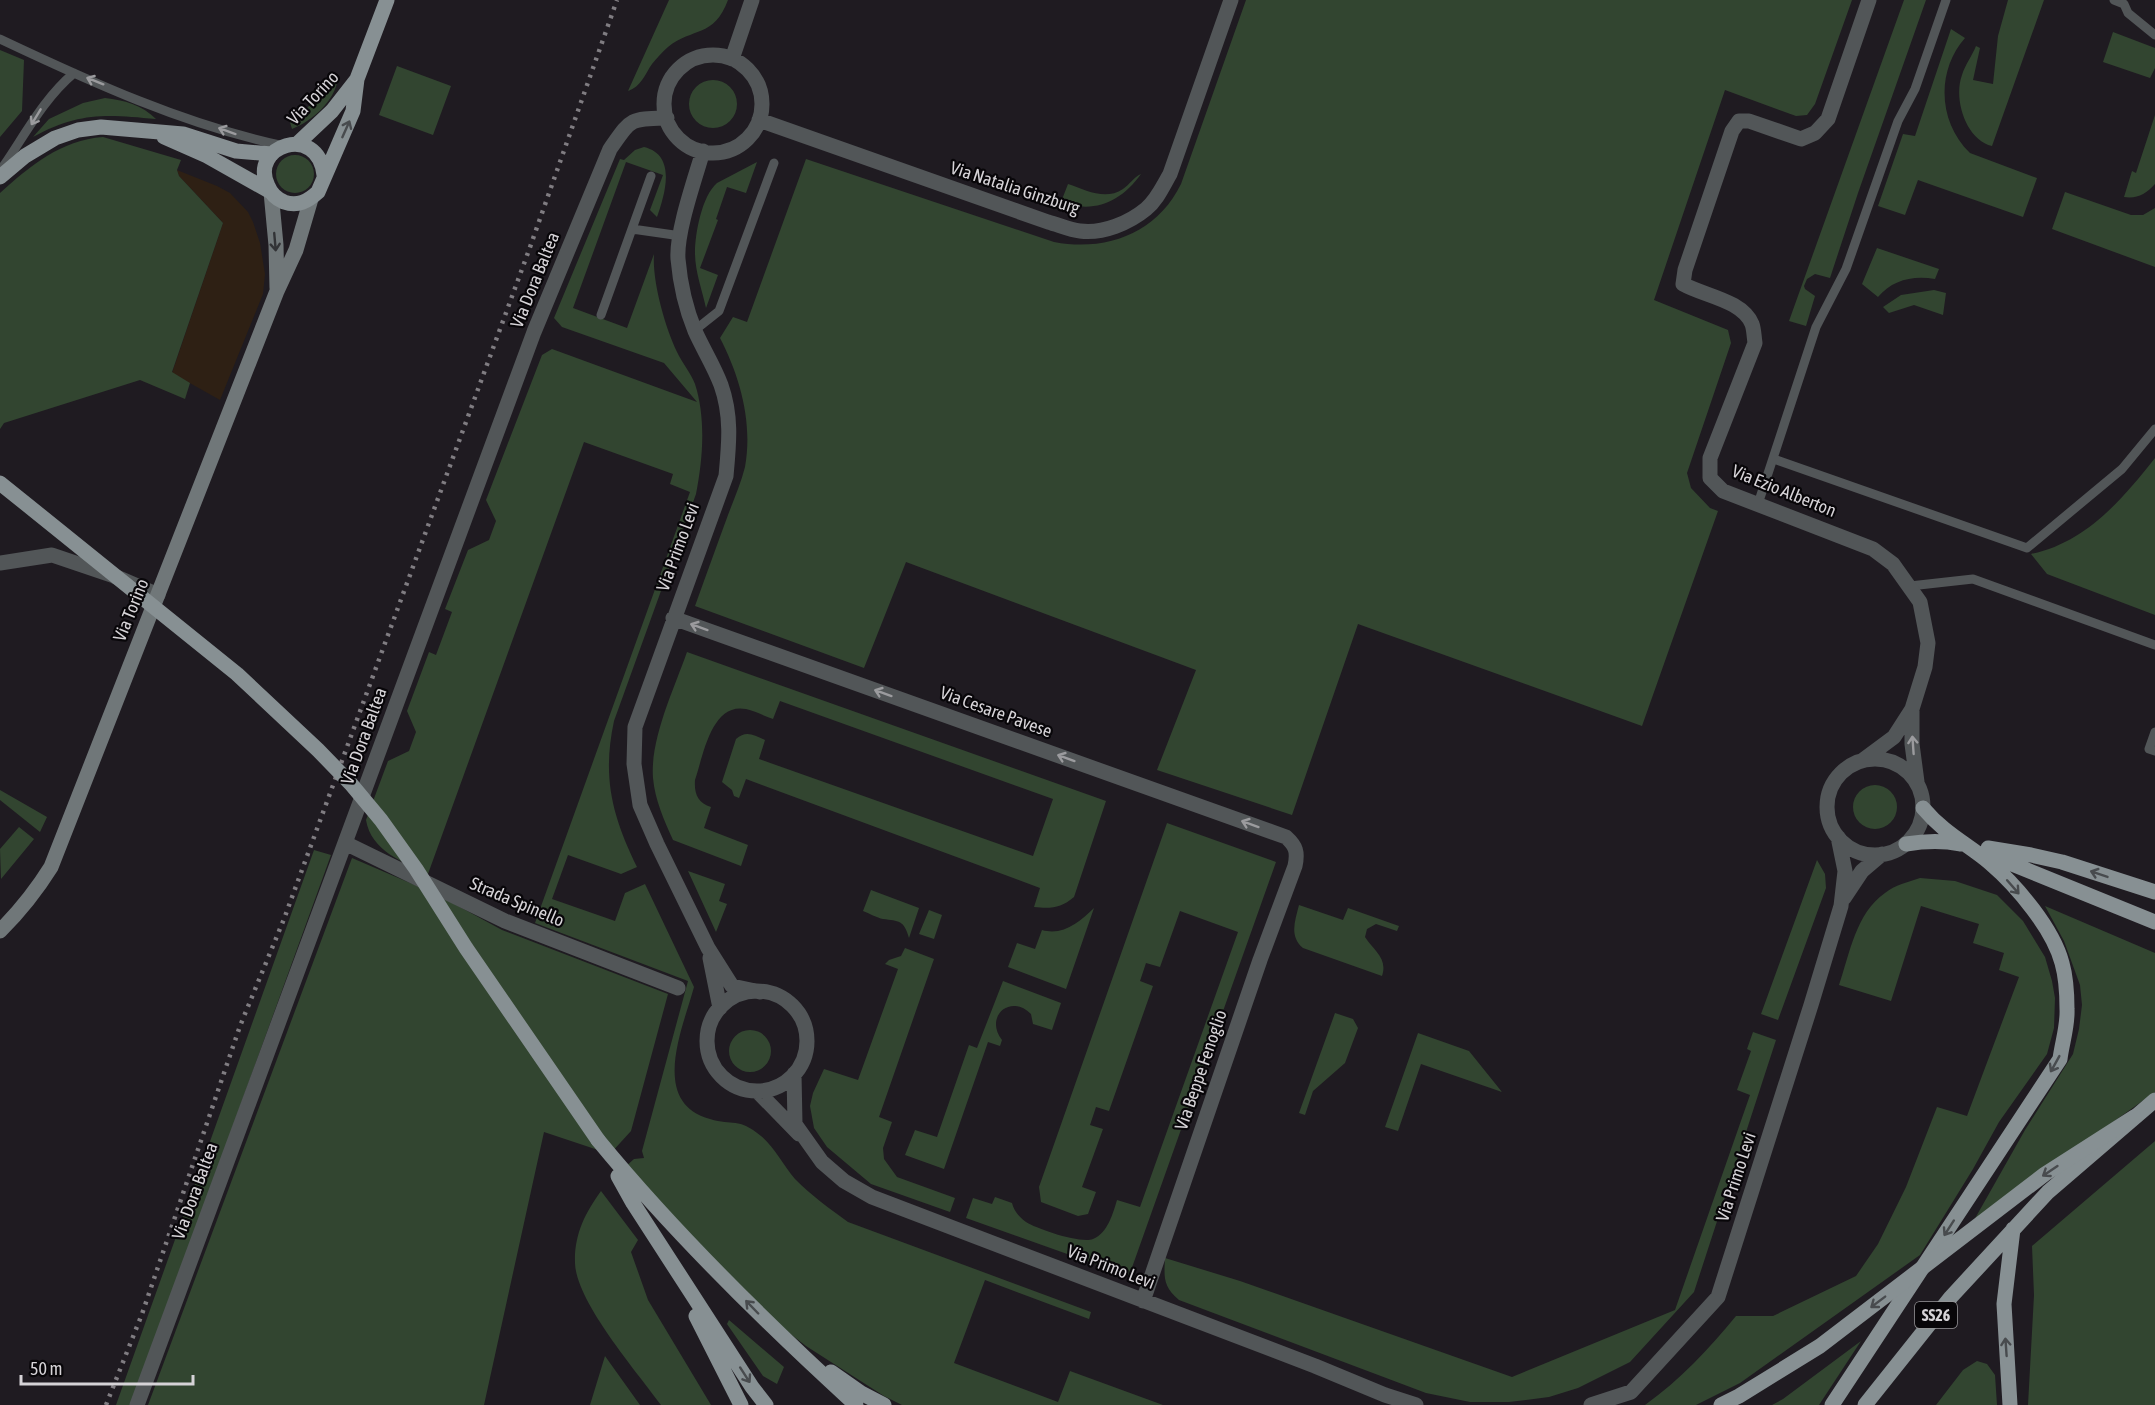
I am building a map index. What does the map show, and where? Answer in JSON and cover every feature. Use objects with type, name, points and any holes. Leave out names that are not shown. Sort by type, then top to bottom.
[{"type":"main road","name":"Via Torino","points":[[324,175],[353,111],[357,79],[387,0]]},
{"type":"main road","name":"Via Torino","points":[[271,192],[264,172],[267,162],[332,111],[357,79]]},
{"type":"main road","points":[[0,177],[34,150],[56,138],[78,130],[101,127],[183,134],[236,151],[284,148]]},
{"type":"main road","points":[[152,131],[207,156],[271,192],[279,200],[290,204],[301,204],[311,199]]},
{"type":"main road","name":"Via Torino","points":[[284,148],[314,151],[323,166],[323,183],[311,199]]},
{"type":"main road","points":[[0,483],[237,674],[310,742],[351,784],[381,820],[638,1199],[741,1405]]},
{"type":"main road","points":[[1923,808],[1936,824],[1952,837],[1970,847],[2155,922]]},
{"type":"main road","points":[[1906,844],[1927,841],[1949,842],[1970,847],[2000,849],[2062,862],[2155,892]]},
{"type":"main road","points":[[1832,1405],[2060,1059],[2067,1010],[2062,963],[2050,936],[2030,907],[2010,883],[1970,847]]},
{"type":"main road","name":"SS26","points":[[1865,1405],[1951,1298],[2048,1192],[2155,1100]]},
{"type":"main road","points":[[1721,1405],[1820,1346],[2045,1174],[2134,1117]]},
{"type":"main road","points":[[638,1199],[856,1405]]},
{"type":"main road","points":[[2010,1405],[2004,1304],[2013,1229]]},
{"type":"main road","points":[[660,1243],[752,1387],[766,1405]]},
{"type":"main road","points":[[780,1335],[861,1393],[884,1405]]},
{"type":"street","points":[[732,59],[752,0]]},
{"type":"street","name":"Via Natalia Ginzburg","points":[[759,120],[1048,222],[1081,231],[1106,229],[1128,220],[1147,208],[1159,194],[1170,174],[1231,0]]},
{"type":"street","name":"Via Ezio Alberton","points":[[1863,760],[1894,737],[1912,709],[1925,667],[1928,643],[1920,602],[1893,564],[1873,549],[1723,491],[1710,478],[1710,458],[1755,343],[1751,323],[1737,306],[1696,292],[1683,284],[1685,270],[1732,131],[1739,121],[1749,121],[1801,139],[1815,133],[1828,119],[1869,0]]},
{"type":"street","points":[[719,56],[732,59],[750,72],[759,88],[762,103],[759,120],[753,133],[740,145],[721,152],[703,152],[684,143],[673,131],[666,118],[666,91],[679,69],[692,60],[719,56]]},
{"type":"street","name":"Via Dora Baltea","points":[[137,1405],[534,332],[610,148],[635,119],[666,118]]},
{"type":"street","name":"Via Primo Levi","points":[[703,152],[681,236],[678,257],[687,304],[695,330],[721,386],[730,434],[726,476],[635,727],[634,764],[640,805],[708,948],[732,986],[760,992]]},
{"type":"street","name":"Via Torino","points":[[271,192],[277,291]]},
{"type":"street","name":"Via Torino","points":[[0,931],[17,914],[51,867],[277,291],[296,250],[311,199]]},
{"type":"street","points":[[0,563],[52,555],[114,576],[158,595]]},
{"type":"street","name":"Via Cesare Pavese","points":[[673,618],[1286,837],[1294,844],[1297,853]]},
{"type":"street","points":[[1912,709],[1912,744],[1923,808],[1918,828],[1906,844],[1882,855],[1858,852],[1838,837],[1830,823],[1827,807],[1830,791],[1837,777],[1849,767],[1863,760],[1888,760],[1909,772],[1917,782]]},
{"type":"street","name":"Via Primo Levi","points":[[1838,837],[1845,871],[1841,906]]},
{"type":"street","name":"Strada Spinello","points":[[345,843],[504,921],[678,988]]},
{"type":"street","name":"Via Beppe Fenoglio","points":[[1143,1301],[1260,960],[1295,866],[1297,853]]},
{"type":"street","name":"Via Primo Levi","points":[[1591,1405],[1631,1392],[1718,1297],[1841,906],[1846,894],[1862,872],[1882,855]]},
{"type":"street","name":"Via Primo Levi","points":[[708,948],[720,1008]]},
{"type":"street","points":[[760,992],[771,994],[788,1003],[804,1025],[806,1041],[802,1062],[794,1074],[777,1087],[757,1091],[740,1088],[726,1081],[710,1060],[707,1046],[711,1021],[720,1008],[740,994],[760,992]]},
{"type":"street","name":"Via Primo Levi","points":[[794,1074],[795,1124],[807,1142]]},
{"type":"street","name":"Via Primo Levi","points":[[757,1091],[829,1168],[844,1181],[872,1197],[1416,1405]]},
{"type":"lane","points":[[1758,504],[1816,327],[1846,269],[1898,121],[1915,89],[1946,0]]},
{"type":"lane","points":[[2114,0],[2124,4],[2128,13],[2155,35]]},
{"type":"lane","points":[[0,39],[137,100],[242,137],[284,148]]},
{"type":"lane","points":[[0,171],[24,137],[45,101],[74,73]]},
{"type":"lane","points":[[695,330],[719,311],[774,163]]},
{"type":"lane","points":[[601,315],[651,176]]},
{"type":"lane","points":[[632,229],[681,236]]},
{"type":"lane","points":[[1773,459],[2027,548],[2122,469],[2155,429]]},
{"type":"lane","points":[[1910,586],[1973,579],[2155,645]]},
{"type":"lane","points":[[2155,732],[2149,749],[2155,751]]},
{"type":"shaded area","points":[[177,170],[230,193],[248,212],[260,243],[265,274],[263,294],[220,400],[172,373],[223,223],[179,176]]},
{"type":"green space","points":[[669,0],[728,0],[716,21],[668,47],[639,83],[628,91]]},
{"type":"green space","points":[[1246,0],[1852,0],[1815,104],[1807,115],[1796,116],[1725,90],[1654,300],[1728,330],[1731,343],[1687,473],[1691,488],[1710,508],[1718,511],[1642,726],[1358,624],[1292,815],[1157,770],[1196,670],[906,562],[864,668],[695,606],[742,479],[747,450],[743,400],[739,384],[720,338],[733,317],[747,322],[806,159],[1054,242],[1093,244],[1128,235],[1144,227],[1158,215],[1171,201],[1181,184]]},
{"type":"green space","points":[[1904,0],[1926,0],[1830,278],[1815,274],[1807,279],[1805,289],[1815,296],[1806,326],[1789,321]]},
{"type":"green space","points":[[2008,0],[2044,0],[1992,146],[1975,136],[1969,127],[1961,106],[1960,85],[1963,71],[1976,46],[1980,48],[1973,80],[1993,84],[1998,36]]},
{"type":"green space","points":[[1951,29],[1965,38],[1949,66],[1945,81],[1947,112],[1952,127],[1959,141],[1970,153],[2037,178],[2023,217],[1918,180],[1905,215],[1878,206],[1903,134],[1915,136]]},
{"type":"green space","points":[[2113,32],[2155,48],[2155,68],[2150,78],[2103,62]]},
{"type":"green space","points":[[0,50],[24,60],[22,111],[0,137]]},
{"type":"green space","points":[[397,66],[451,86],[433,135],[379,115]]},
{"type":"green space","points":[[328,76],[338,79],[327,103],[314,116],[292,129],[289,119],[314,102],[323,90]]},
{"type":"green space","points":[[708,80],[718,80],[733,90],[737,104],[733,118],[727,124],[718,128],[708,128],[693,118],[689,109],[689,99],[699,84]]},
{"type":"green space","points":[[105,98],[132,104],[145,110],[156,119],[107,116],[79,119],[33,137],[49,119],[83,103]]},
{"type":"green space","points":[[2155,115],[2155,184],[2141,195],[2124,197],[2132,171],[2136,173]]},
{"type":"green space","points":[[103,137],[181,160],[177,170],[179,176],[223,223],[172,372],[190,383],[185,399],[140,380],[4,423],[0,429],[0,193],[47,156],[73,143]]},
{"type":"green space","points":[[644,147],[654,151],[661,158],[665,167],[665,187],[657,217],[650,210],[663,175],[626,162],[573,308],[627,328],[654,254],[657,290],[668,330],[695,384],[698,397],[702,425],[700,467],[696,494],[614,721],[609,778],[621,831],[637,867],[621,874],[568,855],[552,899],[615,921],[625,893],[645,884],[694,987],[678,1042],[675,1062],[675,1081],[680,1097],[691,1110],[710,1119],[741,1124],[753,1130],[771,1146],[795,1179],[848,1222],[1091,1312],[1089,1319],[985,1280],[954,1363],[1058,1402],[1070,1371],[1163,1405],[902,1405],[806,1346],[766,1315],[624,1168],[634,1159],[644,1158],[642,1151],[688,981],[535,923],[690,492],[670,484],[673,474],[584,442],[428,874],[389,854],[374,840],[369,831],[366,820],[388,761],[409,751],[416,732],[407,711],[429,652],[436,655],[452,612],[445,609],[468,550],[489,540],[496,521],[486,500],[542,355],[552,349],[697,402],[664,363],[562,327],[554,318],[620,159],[624,160],[635,150]]},
{"type":"green space","points":[[295,155],[308,161],[314,174],[308,187],[295,193],[282,187],[276,174],[282,161]]},
{"type":"green space","points":[[757,162],[746,193],[727,187],[716,219],[718,220],[700,268],[718,275],[706,308],[695,260],[696,235],[703,206],[717,183]]},
{"type":"green space","points":[[1141,174],[1125,192],[1106,203],[1085,207],[1061,202],[1068,184],[1096,193],[1109,194],[1123,189]]},
{"type":"green space","points":[[2065,192],[2131,215],[2143,215],[2155,208],[2155,267],[2052,229]]},
{"type":"green space","points":[[1877,248],[1939,269],[1935,279],[1904,280],[1890,286],[1878,297],[1862,284]]},
{"type":"green space","points":[[1934,290],[1946,293],[1943,315],[1914,305],[1889,313],[1883,307],[1901,295]]},
{"type":"green space","points":[[2155,458],[2155,615],[2047,574],[2031,554],[2069,540],[2101,518]]},
{"type":"green space","points":[[687,652],[1106,801],[1074,897],[1056,907],[1034,907],[1040,888],[746,779],[739,798],[734,796],[732,790],[722,782],[736,739],[750,734],[765,740],[759,759],[1033,856],[1053,799],[780,701],[773,719],[746,709],[734,709],[724,714],[710,733],[695,780],[698,797],[711,807],[704,828],[748,845],[741,866],[673,840],[656,794],[653,763],[664,714]]},
{"type":"green space","points":[[1875,785],[1884,786],[1891,791],[1896,798],[1896,816],[1891,823],[1884,828],[1875,829],[1866,828],[1859,823],[1854,816],[1853,807],[1854,798],[1859,791],[1866,786]]},
{"type":"green space","points":[[0,790],[47,817],[40,832],[0,800]]},
{"type":"green space","points":[[1167,823],[1276,862],[1129,1276],[966,1218],[973,1198],[992,1204],[995,1197],[1012,1203],[1019,1216],[1032,1225],[1059,1235],[1087,1240],[1103,1232],[1112,1216],[1117,1200],[1140,1207],[1238,932],[1180,911],[1160,967],[1146,963],[1140,981],[1153,986],[1109,1111],[1096,1107],[1090,1125],[1103,1129],[1082,1187],[1096,1192],[1088,1214],[1078,1216],[1041,1202],[1039,1187]]},
{"type":"green space","points":[[19,827],[34,839],[1,879],[0,849]]},
{"type":"green space","points":[[314,850],[331,855],[132,1405],[116,1405]]},
{"type":"green space","points":[[352,858],[438,895],[502,930],[668,994],[631,1131],[610,1154],[544,1132],[484,1405],[148,1405]]},
{"type":"green space","points":[[1817,860],[1825,874],[1826,888],[1778,1020],[1761,1014]]},
{"type":"green space","points":[[688,871],[725,884],[719,901],[727,904],[716,932]]},
{"type":"green space","points":[[1920,878],[1955,881],[1997,895],[2023,921],[2045,957],[2052,981],[2055,998],[2054,1028],[2047,1054],[1999,1122],[1920,1255],[1740,1383],[1696,1405],[1645,1405],[1694,1363],[1736,1316],[1773,1316],[1856,1276],[1878,1244],[1906,1187],[1937,1107],[1967,1116],[2019,977],[1999,970],[2004,953],[1973,943],[1979,924],[1921,906],[1891,1001],[1839,985],[1855,934],[1867,911],[1889,890]]},
{"type":"green space","points":[[871,890],[919,908],[909,938],[900,923],[863,911]]},
{"type":"green space","points":[[1299,905],[1343,920],[1348,908],[1399,926],[1397,931],[1376,924],[1367,929],[1365,937],[1382,959],[1382,976],[1303,948],[1295,933]]},
{"type":"green space","points":[[2045,906],[2155,953],[2155,1092],[1973,1222],[2025,1130],[2073,1054],[2079,1029],[2082,1005],[2080,985],[2064,941]]},
{"type":"green space","points":[[1094,908],[1066,989],[1008,967],[1017,943],[1035,949],[1042,930],[1064,929],[1077,923]]},
{"type":"green space","points":[[929,910],[942,915],[934,939],[919,934]]},
{"type":"green space","points":[[905,948],[934,959],[879,1117],[892,1122],[883,1148],[884,1159],[897,1177],[955,1198],[950,1212],[871,1184],[827,1147],[814,1128],[810,1106],[824,1069],[858,1080],[898,969],[885,964],[901,956]]},
{"type":"green space","points":[[1003,981],[1061,1003],[1052,1030],[1033,1024],[1031,1014],[1023,1008],[1015,1006],[1002,1010],[996,1023],[1002,1040],[1000,1046],[988,1042],[944,1169],[905,1155],[915,1130],[937,1137],[969,1045],[977,1048]]},
{"type":"green space","points":[[1335,1013],[1353,1019],[1358,1028],[1345,1063],[1313,1091],[1305,1115],[1299,1113]]},
{"type":"green space","points":[[750,1030],[758,1031],[765,1036],[770,1043],[770,1059],[765,1066],[758,1071],[750,1072],[742,1071],[735,1066],[730,1059],[729,1051],[730,1043],[735,1036],[742,1031]]},
{"type":"green space","points":[[1753,1032],[1776,1040],[1694,1292],[1630,1362],[1578,1388],[1549,1397],[1509,1402],[1470,1402],[1426,1393],[1179,1300],[1167,1286],[1165,1258],[1240,1281],[1512,1377],[1675,1310],[1750,1095],[1737,1090],[1751,1051],[1747,1049]]},
{"type":"green space","points":[[1418,1033],[1469,1051],[1502,1092],[1421,1064],[1398,1131],[1385,1127]]},
{"type":"green space","points":[[2155,1141],[2155,1405],[2028,1405],[2034,1295],[2032,1246]]},
{"type":"green space","points":[[601,1191],[638,1240],[631,1252],[648,1300],[711,1405],[661,1405],[610,1337],[586,1297],[578,1279],[575,1263],[576,1243],[585,1216]]},
{"type":"green space","points":[[729,1320],[784,1367],[777,1384],[763,1376],[727,1324]]},
{"type":"green space","points":[[1861,1341],[1819,1405],[1772,1405],[1783,1399]]},
{"type":"green space","points":[[605,1356],[640,1405],[590,1405]]},
{"type":"green space","points":[[1977,1361],[1987,1364],[1995,1375],[1997,1405],[1936,1405],[1963,1370]]},
{"type":"railway","points":[[106,1405],[142,1314],[240,1026],[284,919],[529,250],[617,0]]}]
